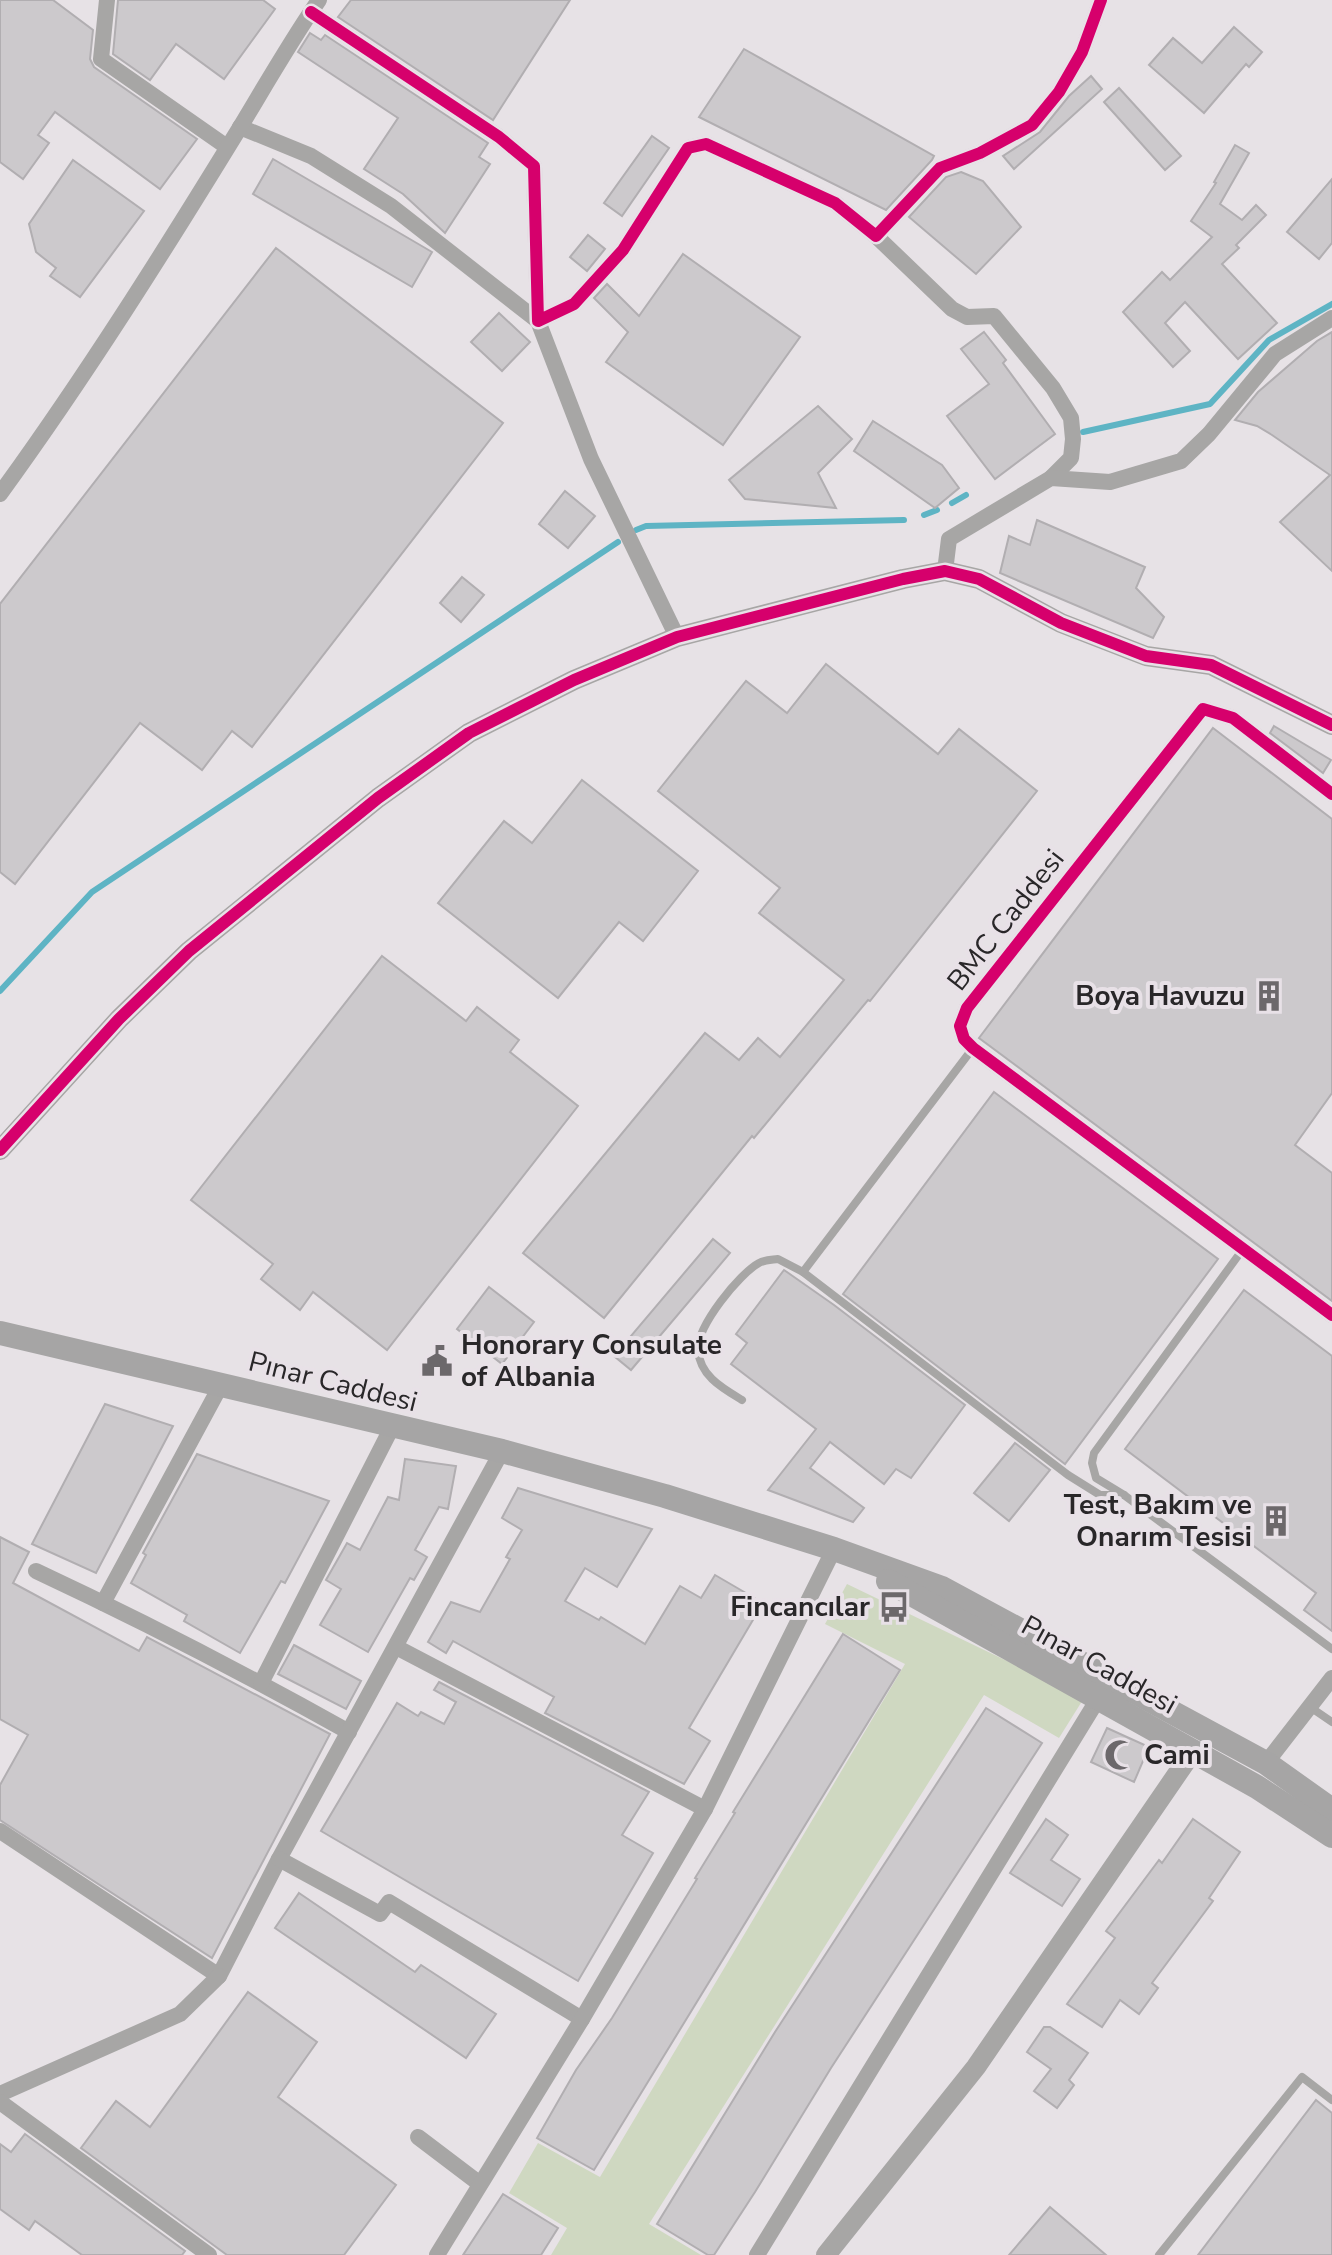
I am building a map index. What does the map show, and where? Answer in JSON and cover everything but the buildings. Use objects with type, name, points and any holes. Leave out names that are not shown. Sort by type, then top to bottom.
[{"type":"main road","name":"Pınar Caddesi","points":[[0,1333],[502,1451],[665,1496],[834,1549],[942,1588],[1266,1763],[1332,1810]]},
{"type":"main road","name":"Pınar Caddesi","points":[[834,1549],[1257,1787],[1332,1836]]},
{"type":"street","points":[[107,0],[101,59],[227,147]]},
{"type":"street","points":[[876,236],[940,168],[980,153],[1032,125],[1059,92],[1082,52],[1101,0]]},
{"type":"street","points":[[0,494],[66,403],[240,127],[281,55],[315,6],[499,137],[534,166],[538,321],[591,459],[677,637]]},
{"type":"street","points":[[240,127],[311,156],[391,206],[538,321]]},
{"type":"street","points":[[538,321],[574,304],[623,250],[688,148],[706,144],[835,203],[876,236],[952,309],[967,317],[994,316],[1053,388],[1071,418],[1071,458],[1051,478],[949,539],[945,571]]},
{"type":"street","points":[[1051,478],[1110,482],[1181,461],[1209,434],[1275,354],[1332,318]]},
{"type":"street","points":[[0,1150],[119,1019],[189,951],[378,798],[469,733],[574,680],[677,637],[945,571],[979,579],[1061,623],[1146,656],[1211,665],[1332,725]]},
{"type":"street","name":"BMC Caddesi","points":[[973,1048],[964,1039],[960,1026],[967,1008],[1203,709],[1233,718],[1332,794]]},
{"type":"street","points":[[973,1048],[1332,1315]]},
{"type":"street","points":[[103,1603],[221,1385]]},
{"type":"street","points":[[261,1683],[392,1427]]},
{"type":"street","points":[[0,2094],[180,2014],[219,1976],[279,1859],[502,1451]]},
{"type":"street","points":[[437,2255],[582,2019],[705,1809],[834,1549]]},
{"type":"street","points":[[36,1571],[261,1683],[349,1732]]},
{"type":"street","points":[[396,1647],[705,1809]]},
{"type":"street","points":[[1266,1763],[1332,1678]]},
{"type":"street","points":[[757,2255],[1098,1699]]},
{"type":"street","points":[[826,2255],[976,2067],[1193,1751]]},
{"type":"street","points":[[0,1831],[219,1976]]},
{"type":"street","points":[[279,1859],[380,1914],[389,1902],[582,2019]]},
{"type":"street","points":[[0,2102],[209,2255]]},
{"type":"street","points":[[418,2137],[480,2184]]},
{"type":"lane","points":[[803,1272],[973,1048]]},
{"type":"lane","points":[[1243,1249],[1094,1453],[1092,1463],[1096,1478],[1124,1495],[1332,1649]]},
{"type":"lane","points":[[742,1400],[717,1385],[708,1375],[698,1349],[708,1320],[738,1281],[756,1265],[778,1259],[803,1272],[1068,1475],[1100,1495],[1124,1495]]},
{"type":"lane","points":[[1309,1707],[1332,1722]]},
{"type":"lane","points":[[1159,2255],[1302,2077],[1332,2100]]},
{"type":"green space","points":[[847,1584],[1084,1698],[1059,1738],[984,1695],[649,2224],[701,2255],[551,2255],[567,2228],[509,2193],[538,2143],[600,2177],[905,1664],[825,1624]]},
{"type":"waterway","points":[[1083,432],[1210,404],[1269,340],[1332,304]]},
{"type":"waterway","points":[[952,503],[966,495]]},
{"type":"waterway","points":[[924,515],[937,510]]},
{"type":"waterway","points":[[636,530],[646,526],[904,520]]},
{"type":"waterway","points":[[0,991],[92,892],[618,542]]},
{"type":"cycle path","points":[[311,12],[499,137],[534,166],[538,321],[574,304],[623,250],[688,148],[706,144],[835,203],[876,236],[940,168],[980,153],[1032,125],[1059,92],[1082,52],[1101,0]]},
{"type":"cycle path","points":[[0,1150],[119,1019],[189,951],[378,798],[469,733],[574,680],[677,637],[945,571],[979,579],[1061,623],[1146,656],[1211,665],[1332,725]]},
{"type":"cycle path","points":[[1332,794],[1233,718],[1203,709],[967,1008],[960,1026],[964,1039],[973,1048],[1332,1315]]},
{"type":"place","name":"Boya Havuzu","points":[[1269,996]]},
{"type":"place","name":"Honorary Consulate of Albania","points":[[437,1361]]},
{"type":"place","name":"Test, Bakım ve Onarım Tesisi","points":[[1276,1521]]},
{"type":"place","name":"Fincancılar","points":[[894,1607]]},
{"type":"place","name":"Cami","points":[[1120,1755]]}]
